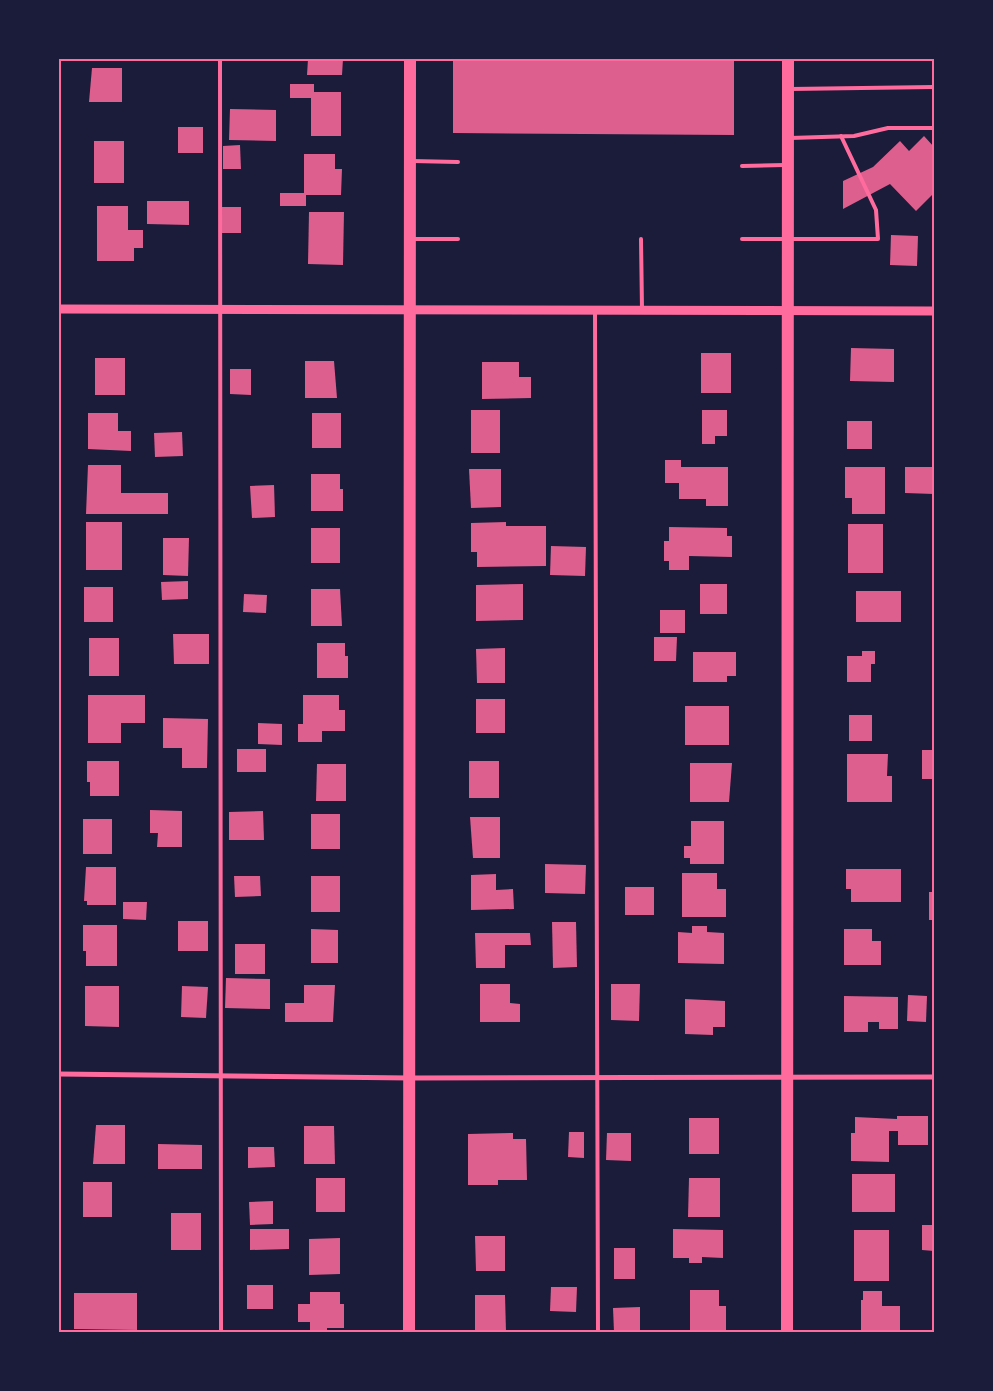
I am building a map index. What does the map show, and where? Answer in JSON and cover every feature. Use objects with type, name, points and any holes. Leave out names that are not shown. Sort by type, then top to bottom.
[{"type":"main road","points":[[409,1332],[410,59]]},
{"type":"main road","points":[[787,1332],[788,59]]},
{"type":"street","points":[[59,310],[934,311]]},
{"type":"street","points":[[59,1074],[410,1078],[934,1077]]},
{"type":"lane","points":[[220,59],[221,1332]]},
{"type":"lane","points":[[788,89],[934,88]]},
{"type":"lane","points":[[787,138],[854,136],[888,128],[934,128]]},
{"type":"lane","points":[[742,239],[878,239],[876,210],[841,136]]},
{"type":"lane","points":[[410,161],[458,162]]},
{"type":"lane","points":[[742,166],[787,165]]},
{"type":"lane","points":[[410,239],[458,239]]},
{"type":"lane","points":[[641,239],[642,311]]},
{"type":"lane","points":[[596,312],[598,1332]]},
{"type":"building","points":[[308,59],[343,59],[342,75],[307,75]]},
{"type":"building","points":[[453,59],[734,59],[734,135],[453,133]]},
{"type":"building","points":[[92,68],[122,68],[122,102],[89,102]]},
{"type":"building","points":[[290,84],[314,84],[314,92],[341,92],[341,136],[311,136],[311,98],[290,98]]},
{"type":"building","points":[[230,109],[276,110],[276,141],[229,140]]},
{"type":"building","points":[[178,127],[203,127],[203,153],[178,153]]},
{"type":"building","points":[[924,136],[934,147],[934,193],[916,211],[890,184],[843,209],[843,181],[873,167],[900,141],[909,151]]},
{"type":"building","points":[[94,141],[124,141],[124,183],[94,183]]},
{"type":"building","points":[[240,145],[241,169],[223,169],[223,146]]},
{"type":"building","points":[[304,154],[335,154],[335,169],[342,169],[341,195],[306,195],[306,206],[280,206],[280,193],[304,193]]},
{"type":"building","points":[[147,201],[189,201],[189,225],[147,224]]},
{"type":"building","points":[[97,206],[128,206],[128,230],[143,230],[143,248],[134,248],[134,261],[97,261]]},
{"type":"building","points":[[222,207],[241,207],[241,233],[222,233]]},
{"type":"building","points":[[309,212],[344,212],[343,265],[308,264]]},
{"type":"building","points":[[891,235],[918,236],[917,266],[890,265]]},
{"type":"building","points":[[851,348],[894,349],[894,382],[850,381]]},
{"type":"building","points":[[701,353],[731,353],[731,393],[701,393]]},
{"type":"building","points":[[95,358],[125,358],[125,395],[95,395]]},
{"type":"building","points":[[305,361],[334,361],[337,398],[305,398]]},
{"type":"building","points":[[482,362],[519,362],[519,377],[531,377],[531,398],[482,399]]},
{"type":"building","points":[[230,369],[251,369],[251,395],[230,394]]},
{"type":"building","points":[[471,410],[500,410],[500,453],[471,453]]},
{"type":"building","points":[[702,410],[727,410],[727,436],[715,436],[715,444],[702,444]]},
{"type":"building","points":[[88,413],[118,413],[118,431],[131,431],[131,451],[88,449]]},
{"type":"building","points":[[312,413],[341,413],[341,448],[312,448]]},
{"type":"building","points":[[847,421],[872,421],[872,449],[847,449]]},
{"type":"building","points":[[182,432],[183,456],[155,457],[154,433]]},
{"type":"building","points":[[665,460],[681,460],[681,467],[728,467],[728,506],[706,506],[706,499],[679,499],[679,483],[665,483]]},
{"type":"building","points":[[88,465],[121,465],[121,493],[168,493],[168,514],[86,514]]},
{"type":"building","points":[[845,467],[885,467],[885,514],[852,514],[852,498],[845,498]]},
{"type":"building","points":[[905,467],[934,467],[934,494],[905,493]]},
{"type":"building","points":[[469,469],[501,469],[501,507],[471,508]]},
{"type":"building","points":[[311,474],[340,474],[340,489],[343,489],[343,511],[311,511]]},
{"type":"building","points":[[274,485],[275,517],[252,518],[250,486]]},
{"type":"building","points":[[86,522],[122,522],[122,570],[86,570]]},
{"type":"building","points":[[506,522],[506,526],[546,526],[546,566],[477,567],[477,552],[471,552],[471,523]]},
{"type":"building","points":[[848,524],[883,524],[883,573],[848,573]]},
{"type":"building","points":[[669,527],[727,528],[727,536],[732,536],[732,557],[689,556],[689,570],[669,570],[669,561],[664,561],[664,541],[669,541]]},
{"type":"building","points":[[311,528],[340,528],[340,563],[311,563]]},
{"type":"building","points":[[163,538],[189,538],[188,576],[163,575]]},
{"type":"building","points":[[551,546],[586,547],[585,576],[550,575]]},
{"type":"building","points":[[188,581],[188,599],[162,600],[161,582]]},
{"type":"building","points":[[523,584],[523,620],[476,621],[476,585]]},
{"type":"building","points":[[700,584],[727,584],[727,614],[700,614]]},
{"type":"building","points":[[84,587],[113,587],[113,622],[84,622]]},
{"type":"building","points":[[311,589],[340,589],[342,626],[311,626]]},
{"type":"building","points":[[856,591],[901,591],[901,622],[856,622]]},
{"type":"building","points":[[244,594],[267,595],[266,613],[243,612]]},
{"type":"building","points":[[660,610],[685,610],[685,633],[660,633]]},
{"type":"building","points":[[173,634],[209,634],[209,664],[174,664]]},
{"type":"building","points":[[654,637],[677,637],[676,661],[654,661]]},
{"type":"building","points":[[89,638],[119,638],[119,676],[89,676]]},
{"type":"building","points":[[317,643],[345,643],[345,656],[348,656],[348,678],[317,678]]},
{"type":"building","points":[[505,648],[505,683],[477,683],[476,649]]},
{"type":"building","points":[[862,651],[875,651],[875,664],[871,664],[871,682],[847,682],[847,656],[862,656]]},
{"type":"building","points":[[693,652],[736,652],[736,676],[727,676],[727,682],[693,682]]},
{"type":"building","points":[[88,695],[145,695],[145,723],[121,723],[121,743],[88,743]]},
{"type":"building","points":[[303,695],[339,695],[339,710],[345,710],[345,731],[322,731],[322,742],[298,742],[298,724],[303,724]]},
{"type":"building","points":[[476,699],[505,699],[505,733],[476,733]]},
{"type":"building","points":[[685,706],[729,706],[729,745],[685,745]]},
{"type":"building","points":[[849,715],[872,715],[872,741],[849,741]]},
{"type":"building","points":[[163,718],[208,719],[207,768],[182,768],[182,748],[163,748]]},
{"type":"building","points":[[258,723],[282,724],[282,745],[258,744]]},
{"type":"building","points":[[237,749],[266,749],[266,772],[237,772]]},
{"type":"building","points":[[922,750],[934,750],[934,779],[922,779]]},
{"type":"building","points":[[847,754],[888,754],[887,776],[892,776],[892,802],[847,802]]},
{"type":"building","points":[[87,761],[119,761],[119,796],[90,796],[90,782],[87,782]]},
{"type":"building","points":[[469,761],[499,761],[499,798],[469,798]]},
{"type":"building","points":[[690,763],[732,763],[729,802],[690,802]]},
{"type":"building","points":[[317,764],[346,764],[346,801],[316,801]]},
{"type":"building","points":[[150,810],[182,811],[182,847],[157,847],[158,833],[150,833]]},
{"type":"building","points":[[263,811],[264,840],[229,840],[229,812]]},
{"type":"building","points":[[311,814],[340,814],[340,849],[311,849]]},
{"type":"building","points":[[470,817],[500,817],[500,858],[473,858]]},
{"type":"building","points":[[83,819],[112,819],[112,854],[83,854]]},
{"type":"building","points":[[691,821],[724,821],[724,864],[690,864],[690,858],[684,858],[684,846],[691,846]]},
{"type":"building","points":[[545,864],[586,865],[585,894],[545,893]]},
{"type":"building","points":[[86,867],[116,867],[116,905],[87,905],[87,901],[84,901]]},
{"type":"building","points":[[846,869],[901,869],[901,902],[851,902],[851,889],[846,889]]},
{"type":"building","points":[[682,873],[717,873],[717,889],[726,889],[726,917],[682,917]]},
{"type":"building","points":[[496,874],[496,890],[513,889],[514,909],[471,910],[471,875]]},
{"type":"building","points":[[234,876],[260,876],[261,896],[235,897]]},
{"type":"building","points":[[311,876],[340,876],[340,912],[311,912]]},
{"type":"building","points":[[625,887],[654,887],[654,915],[625,915]]},
{"type":"building","points":[[929,892],[934,892],[934,920],[929,920]]},
{"type":"building","points":[[123,902],[147,902],[146,920],[123,919]]},
{"type":"building","points":[[178,921],[208,921],[208,951],[178,951]]},
{"type":"building","points":[[552,922],[576,922],[577,967],[553,968]]},
{"type":"building","points":[[83,925],[117,925],[117,966],[86,966],[86,951],[83,951]]},
{"type":"building","points":[[692,926],[707,926],[707,932],[724,933],[724,964],[678,963],[678,932],[692,933]]},
{"type":"building","points":[[311,929],[338,930],[338,963],[311,963]]},
{"type":"building","points":[[844,929],[872,929],[872,941],[881,941],[881,965],[844,965]]},
{"type":"building","points":[[475,933],[530,933],[531,945],[505,945],[505,968],[476,968]]},
{"type":"building","points":[[235,944],[265,944],[265,974],[235,974]]},
{"type":"building","points":[[226,978],[270,979],[270,1009],[225,1008]]},
{"type":"building","points":[[480,984],[510,984],[510,1003],[520,1004],[520,1022],[480,1022]]},
{"type":"building","points":[[611,984],[640,984],[639,1021],[611,1020]]},
{"type":"building","points":[[304,985],[335,985],[333,1022],[285,1022],[285,1003],[304,1003]]},
{"type":"building","points":[[85,986],[119,986],[119,1027],[85,1026]]},
{"type":"building","points":[[182,986],[208,987],[206,1018],[181,1017]]},
{"type":"building","points":[[908,995],[927,996],[926,1022],[907,1021]]},
{"type":"building","points":[[844,996],[898,997],[898,1029],[879,1029],[879,1022],[868,1022],[868,1032],[844,1032]]},
{"type":"building","points":[[685,999],[725,1001],[725,1027],[713,1027],[713,1035],[685,1034]]},
{"type":"building","points":[[897,1116],[928,1116],[928,1145],[898,1145],[898,1131],[889,1131],[889,1162],[851,1161],[851,1133],[855,1133],[855,1117],[897,1119]]},
{"type":"building","points":[[689,1118],[719,1118],[719,1154],[689,1154]]},
{"type":"building","points":[[96,1125],[125,1125],[125,1164],[93,1164]]},
{"type":"building","points":[[304,1126],[334,1126],[335,1164],[304,1164]]},
{"type":"building","points":[[569,1132],[584,1132],[584,1158],[568,1157]]},
{"type":"building","points":[[513,1133],[513,1139],[526,1139],[527,1180],[498,1180],[498,1185],[468,1185],[468,1134]]},
{"type":"building","points":[[607,1133],[631,1133],[631,1161],[606,1160]]},
{"type":"building","points":[[158,1144],[202,1145],[202,1169],[158,1169]]},
{"type":"building","points":[[248,1147],[274,1147],[275,1167],[248,1168]]},
{"type":"building","points":[[852,1174],[895,1174],[895,1212],[852,1212]]},
{"type":"building","points":[[316,1178],[345,1178],[345,1212],[316,1212]]},
{"type":"building","points":[[689,1178],[720,1178],[720,1217],[688,1217]]},
{"type":"building","points":[[83,1182],[112,1182],[112,1217],[83,1217]]},
{"type":"building","points":[[273,1201],[273,1224],[250,1225],[249,1202]]},
{"type":"building","points":[[171,1213],[201,1213],[201,1250],[171,1250]]},
{"type":"building","points":[[922,1225],[934,1225],[934,1251],[922,1250]]},
{"type":"building","points":[[250,1229],[289,1229],[289,1249],[250,1250]]},
{"type":"building","points":[[673,1229],[723,1230],[723,1258],[702,1257],[702,1263],[689,1263],[689,1258],[673,1258]]},
{"type":"building","points":[[854,1230],[889,1230],[889,1281],[854,1281]]},
{"type":"building","points":[[475,1236],[505,1236],[505,1271],[476,1271]]},
{"type":"building","points":[[340,1238],[340,1274],[309,1275],[309,1239]]},
{"type":"building","points":[[614,1248],[635,1248],[635,1279],[614,1279]]},
{"type":"building","points":[[247,1285],[273,1285],[273,1309],[247,1309]]},
{"type":"building","points":[[551,1287],[577,1287],[576,1312],[550,1311]]},
{"type":"building","points":[[690,1290],[719,1290],[719,1306],[726,1306],[726,1332],[690,1331]]},
{"type":"building","points":[[863,1291],[882,1291],[882,1306],[900,1306],[900,1332],[861,1332],[861,1300],[863,1300]]},
{"type":"building","points":[[310,1292],[340,1292],[340,1304],[344,1304],[344,1328],[327,1328],[327,1332],[310,1332],[310,1322],[298,1322],[298,1304],[310,1304]]},
{"type":"building","points":[[74,1293],[137,1293],[137,1330],[74,1329]]},
{"type":"building","points":[[475,1295],[505,1295],[506,1332],[475,1332]]},
{"type":"building","points":[[640,1307],[640,1332],[614,1332],[613,1308]]}]
